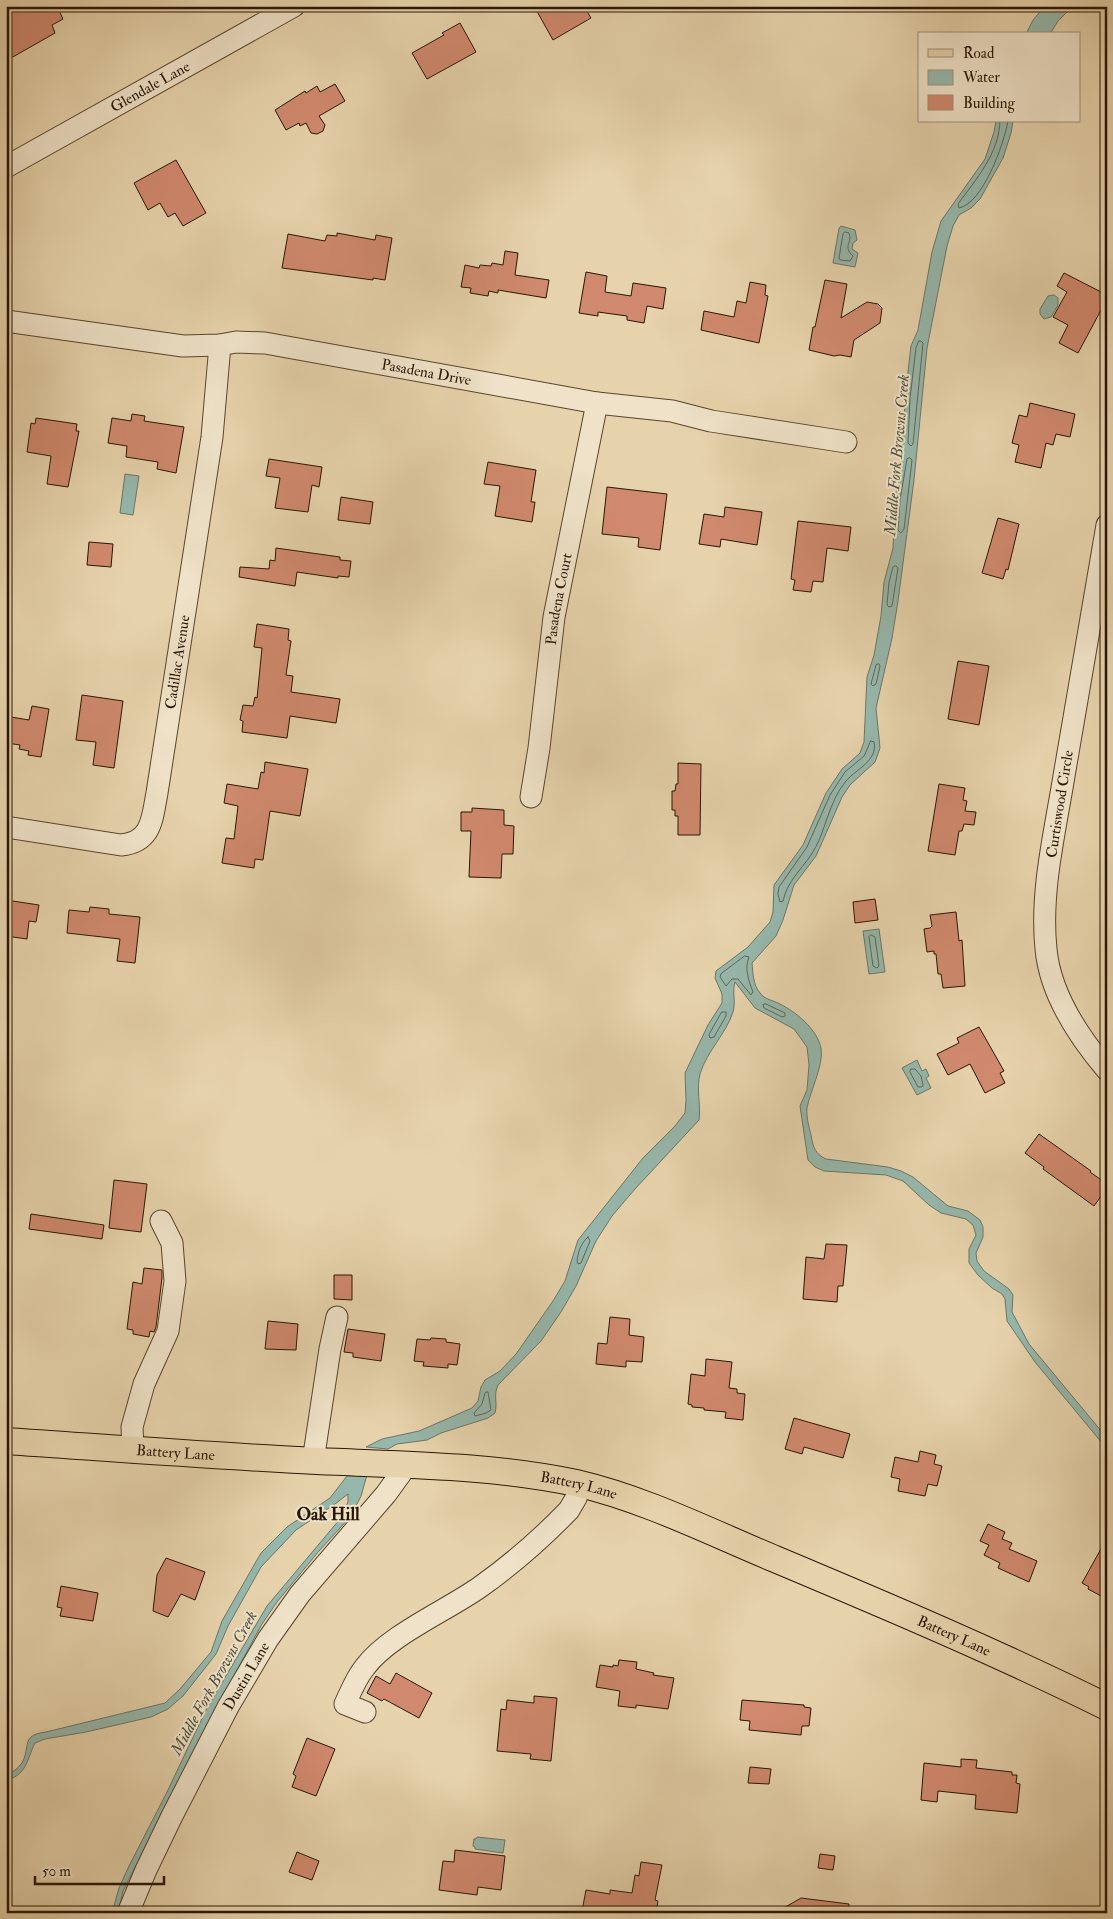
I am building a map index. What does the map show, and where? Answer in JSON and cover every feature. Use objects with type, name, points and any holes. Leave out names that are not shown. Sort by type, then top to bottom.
[{"type":"main road","name":"Battery Lane","points":[[6,1440],[504,1472],[581,1484],[672,1516],[914,1617],[1008,1659],[1107,1707]]},
{"type":"street","name":"Glendale Lane","points":[[6,167],[294,6]]},
{"type":"street","name":"Pasadena Drive","points":[[6,321],[183,346],[220,346],[236,342],[265,343],[596,402],[672,411],[712,421],[846,442]]},
{"type":"street","name":"Cadillac Avenue","points":[[6,827],[121,845],[133,844],[142,838],[148,829],[157,794],[212,437],[220,346]]},
{"type":"street","name":"Pasadena Court","points":[[531,797],[540,748],[554,617],[596,402]]},
{"type":"street","name":"Curtiswood Circle","points":[[1107,525],[1054,838],[1045,903],[1045,929],[1046,950],[1050,969],[1065,1009],[1094,1054],[1107,1070]]},
{"type":"street","points":[[132,1449],[132,1427],[144,1384],[168,1331],[175,1281],[172,1243],[161,1221]]},
{"type":"street","points":[[313,1461],[330,1349],[337,1317]]},
{"type":"street","name":"Dustin Lane","points":[[128,1913],[172,1816],[228,1707],[268,1639],[300,1594],[386,1494],[407,1465]]},
{"type":"street","points":[[365,1712],[345,1704],[366,1666],[384,1649],[406,1633],[479,1588],[504,1569],[569,1510],[581,1484]]},
{"type":"water","points":[[1045,6],[1073,6],[1058,21],[1051,32],[1027,32],[1033,20]]},
{"type":"water","points":[[996,122],[1013,122],[1003,158],[980,199],[971,208],[959,215],[953,226],[947,246],[927,348],[914,480],[898,601],[892,638],[876,708],[880,748],[875,762],[850,785],[842,797],[816,856],[794,885],[776,936],[752,963],[753,975],[758,990],[764,997],[786,1007],[799,1016],[819,1041],[821,1048],[820,1062],[807,1111],[815,1150],[826,1159],[888,1167],[901,1171],[913,1177],[948,1206],[968,1211],[980,1220],[983,1227],[983,1237],[976,1253],[977,1261],[984,1271],[1009,1289],[1013,1295],[1012,1312],[1029,1344],[1107,1438],[1107,1449],[1035,1362],[1007,1321],[1005,1299],[1002,1294],[992,1288],[978,1275],[969,1263],[969,1249],[976,1235],[973,1225],[966,1219],[941,1213],[929,1205],[903,1181],[886,1175],[824,1171],[815,1167],[808,1160],[800,1106],[807,1090],[809,1065],[807,1047],[794,1029],[755,1008],[735,982],[733,1012],[730,1020],[707,1058],[700,1074],[698,1085],[699,1120],[612,1216],[596,1241],[576,1286],[561,1312],[541,1341],[498,1385],[495,1413],[488,1418],[441,1433],[427,1440],[397,1444],[388,1449],[366,1447],[382,1439],[419,1431],[472,1408],[478,1401],[481,1387],[485,1380],[500,1371],[516,1354],[565,1281],[578,1240],[643,1158],[675,1126],[685,1113],[685,1073],[708,1025],[722,1003],[722,994],[715,978],[716,971],[748,947],[770,922],[773,912],[774,885],[803,845],[826,793],[842,769],[860,753],[864,742],[867,677],[874,655],[881,616],[884,582],[893,548],[895,500],[903,450],[905,397],[911,346],[918,330],[932,252],[941,221],[985,159]]},
{"type":"water","points":[[841,226],[855,230],[857,240],[853,243],[852,249],[858,253],[855,267],[833,263],[839,228]]},
{"type":"water","points":[[1054,295],[1058,298],[1058,305],[1051,317],[1044,319],[1040,314],[1040,309],[1048,296]]},
{"type":"water","points":[[125,474],[139,476],[133,515],[120,513]]},
{"type":"water","points":[[879,929],[885,972],[869,974],[863,931]]},
{"type":"water","points":[[917,1060],[922,1071],[926,1069],[929,1076],[926,1078],[931,1088],[917,1095],[902,1068]]},
{"type":"water","points":[[367,1475],[361,1496],[351,1516],[319,1551],[277,1602],[262,1624],[207,1725],[123,1891],[118,1913],[112,1913],[119,1888],[129,1866],[206,1710],[267,1606],[340,1519],[348,1502],[348,1494],[296,1530],[261,1567],[228,1626],[216,1654],[183,1696],[168,1709],[151,1717],[45,1739],[35,1743],[28,1761],[19,1774],[6,1781],[6,1776],[17,1769],[22,1763],[29,1739],[33,1736],[165,1703],[180,1689],[211,1652],[222,1621],[261,1553],[287,1527],[330,1498],[347,1476]]},
{"type":"water","points":[[477,1837],[505,1840],[503,1853],[475,1849],[473,1846],[474,1839]]},
{"type":"building","points":[[19,6],[57,6],[63,19],[52,25],[55,33],[11,58],[6,50],[6,13]]},
{"type":"building","points":[[534,6],[584,6],[591,18],[553,40]]},
{"type":"building","points":[[460,23],[476,52],[427,79],[412,53],[444,35],[442,33]]},
{"type":"building","points":[[335,84],[345,101],[319,116],[325,125],[323,131],[317,134],[311,133],[306,123],[300,126],[299,123],[286,130],[275,110],[305,91],[306,93],[317,86],[320,92]]},
{"type":"building","points":[[176,160],[206,213],[183,226],[175,213],[168,217],[160,203],[148,210],[134,183]]},
{"type":"building","points":[[337,233],[375,240],[376,235],[392,238],[385,280],[282,268],[288,234],[325,241],[327,235],[337,236]]},
{"type":"building","points":[[505,251],[518,253],[515,275],[549,280],[546,298],[498,290],[498,293],[489,291],[488,296],[470,293],[471,288],[461,287],[465,265],[479,268],[480,265],[491,266],[492,263],[503,265]]},
{"type":"building","points":[[586,272],[607,276],[605,292],[631,296],[633,283],[666,288],[663,309],[647,306],[644,323],[627,320],[627,316],[598,312],[598,316],[579,313]]},
{"type":"building","points":[[1064,273],[1107,295],[1107,299],[1078,353],[1059,343],[1068,325],[1053,317],[1067,292],[1057,286]]},
{"type":"building","points":[[825,280],[847,284],[841,318],[867,302],[878,304],[882,308],[880,323],[854,340],[851,357],[834,356],[809,350]]},
{"type":"building","points":[[750,282],[766,285],[765,295],[768,296],[759,343],[701,330],[704,311],[734,317],[737,301],[746,303]]},
{"type":"building","points":[[1030,403],[1075,414],[1070,437],[1056,434],[1053,445],[1046,443],[1041,468],[1015,462],[1019,445],[1012,443],[1019,415],[1027,417]]},
{"type":"building","points":[[132,414],[145,416],[144,421],[184,427],[176,473],[157,469],[158,462],[126,457],[127,446],[108,443],[112,418],[131,421]]},
{"type":"building","points":[[36,418],[77,424],[76,431],[79,431],[68,487],[47,484],[51,456],[27,452],[31,423],[35,424]]},
{"type":"building","points":[[269,459],[322,467],[319,487],[312,485],[308,512],[275,508],[280,478],[266,476]]},
{"type":"building","points":[[488,462],[536,470],[531,502],[535,502],[532,522],[495,516],[500,486],[484,484]]},
{"type":"building","points":[[607,487],[667,494],[660,550],[638,547],[639,538],[602,534]]},
{"type":"building","points":[[341,497],[373,502],[370,524],[338,520]]},
{"type":"building","points":[[725,507],[762,512],[757,545],[721,539],[720,547],[699,544],[704,514],[724,517]]},
{"type":"building","points":[[998,518],[1019,524],[1008,570],[1006,569],[1003,579],[982,573]]},
{"type":"building","points":[[798,521],[851,527],[848,551],[827,548],[823,582],[813,581],[811,592],[793,590],[795,580],[791,579]]},
{"type":"building","points":[[89,542],[113,544],[111,567],[87,565]]},
{"type":"building","points":[[276,548],[340,557],[340,560],[351,561],[349,577],[338,576],[338,578],[297,572],[295,586],[239,577],[240,567],[269,569],[270,560],[275,561]]},
{"type":"building","points":[[257,624],[289,629],[288,640],[291,641],[286,675],[293,676],[291,692],[340,699],[336,723],[290,716],[287,738],[242,732],[243,721],[240,720],[243,705],[253,706],[255,697],[257,698],[262,648],[254,647]]},
{"type":"building","points":[[958,661],[989,666],[979,725],[948,719]]},
{"type":"building","points":[[82,695],[123,701],[114,768],[93,765],[96,742],[76,740]]},
{"type":"building","points":[[32,706],[49,709],[41,757],[28,755],[29,751],[19,749],[20,745],[7,743],[11,717],[29,720]]},
{"type":"building","points":[[265,762],[308,769],[300,816],[270,811],[263,860],[255,859],[254,868],[222,863],[226,838],[234,839],[238,806],[224,803],[227,784],[258,789],[261,772],[264,773]]},
{"type":"building","points":[[678,763],[701,764],[700,835],[678,835],[678,816],[675,816],[675,810],[672,810],[672,791],[675,791],[676,784],[678,784]]},
{"type":"building","points":[[939,784],[965,788],[963,800],[967,801],[965,811],[976,812],[974,825],[964,824],[962,831],[959,831],[955,855],[928,851]]},
{"type":"building","points":[[472,808],[504,810],[504,825],[514,826],[513,854],[502,854],[501,878],[469,877],[471,831],[461,831],[461,812],[472,812]]},
{"type":"building","points":[[875,899],[878,920],[855,923],[853,902]]},
{"type":"building","points":[[6,900],[39,905],[36,922],[29,921],[27,939],[6,936]]},
{"type":"building","points":[[90,907],[109,909],[109,914],[140,917],[135,963],[117,961],[120,939],[67,933],[69,910],[89,912]]},
{"type":"building","points":[[956,912],[959,941],[962,940],[965,986],[943,988],[941,974],[938,974],[936,954],[934,954],[934,951],[927,952],[924,929],[932,926],[930,915]]},
{"type":"building","points":[[979,1027],[1004,1071],[1000,1073],[1005,1083],[985,1093],[970,1064],[948,1075],[937,1054],[959,1043],[957,1038]]},
{"type":"building","points":[[1039,1134],[1107,1184],[1107,1188],[1094,1206],[1043,1169],[1044,1167],[1025,1153]]},
{"type":"building","points":[[114,1180],[147,1184],[141,1232],[109,1228]]},
{"type":"building","points":[[31,1214],[104,1225],[102,1239],[29,1229]]},
{"type":"building","points":[[826,1244],[847,1245],[843,1286],[838,1286],[837,1302],[803,1299],[806,1257],[824,1259]]},
{"type":"building","points":[[144,1268],[162,1270],[156,1327],[154,1332],[150,1331],[149,1337],[133,1334],[133,1330],[127,1329],[133,1282],[142,1284]]},
{"type":"building","points":[[334,1275],[352,1275],[352,1300],[334,1299]]},
{"type":"building","points":[[610,1317],[630,1319],[629,1335],[644,1337],[642,1362],[626,1361],[626,1367],[596,1364],[598,1343],[607,1344]]},
{"type":"building","points":[[268,1321],[298,1324],[296,1350],[265,1349]]},
{"type":"building","points":[[348,1329],[385,1334],[381,1361],[353,1357],[353,1353],[344,1352]]},
{"type":"building","points":[[431,1338],[446,1339],[446,1342],[460,1344],[457,1365],[448,1364],[448,1368],[423,1366],[424,1362],[414,1361],[417,1339],[430,1340]]},
{"type":"building","points":[[706,1359],[732,1362],[729,1388],[737,1389],[737,1393],[745,1394],[743,1420],[725,1418],[726,1412],[704,1410],[704,1408],[692,1407],[692,1405],[688,1404],[691,1374],[705,1376]]},
{"type":"building","points":[[794,1418],[850,1434],[843,1458],[804,1447],[802,1454],[785,1449]]},
{"type":"building","points":[[920,1451],[936,1455],[934,1464],[942,1466],[937,1486],[928,1484],[925,1496],[898,1491],[900,1479],[891,1477],[895,1457],[918,1462]]},
{"type":"building","points":[[988,1524],[1005,1532],[1002,1539],[1012,1543],[1009,1549],[1037,1561],[1029,1582],[998,1568],[1000,1563],[984,1555],[989,1545],[980,1541]]},
{"type":"building","points":[[1107,1538],[1107,1597],[1088,1589],[1089,1587],[1082,1583]]},
{"type":"building","points":[[166,1558],[205,1572],[195,1600],[181,1594],[168,1617],[153,1611],[157,1575]]},
{"type":"building","points":[[61,1586],[98,1593],[93,1621],[60,1616],[62,1608],[57,1607]]},
{"type":"building","points":[[619,1660],[637,1662],[636,1669],[654,1673],[653,1675],[674,1678],[668,1709],[636,1705],[636,1708],[618,1706],[620,1691],[596,1687],[600,1665],[618,1666]]},
{"type":"building","points":[[396,1673],[432,1693],[419,1718],[384,1699],[382,1701],[367,1693],[376,1676],[390,1684]]},
{"type":"building","points":[[534,1696],[557,1698],[551,1761],[530,1759],[531,1754],[497,1751],[501,1709],[506,1710],[507,1700],[534,1703]]},
{"type":"building","points":[[742,1700],[804,1705],[804,1707],[811,1708],[809,1726],[802,1726],[801,1735],[749,1730],[750,1721],[740,1720]]},
{"type":"building","points":[[307,1738],[335,1749],[316,1796],[292,1787],[296,1776],[293,1774]]},
{"type":"building","points":[[961,1759],[977,1760],[976,1768],[1012,1772],[1012,1775],[1017,1775],[1016,1783],[1020,1784],[1017,1813],[975,1809],[976,1795],[938,1791],[937,1802],[921,1800],[924,1763],[961,1767]]},
{"type":"building","points":[[750,1767],[771,1769],[769,1784],[748,1783]]},
{"type":"building","points":[[455,1850],[505,1856],[501,1890],[478,1887],[477,1895],[439,1890],[443,1861],[454,1862]]},
{"type":"building","points":[[297,1852],[319,1861],[312,1880],[289,1872]]},
{"type":"building","points":[[820,1854],[835,1856],[833,1870],[818,1868]]},
{"type":"building","points":[[641,1862],[662,1865],[655,1900],[658,1901],[656,1913],[582,1911],[586,1890],[610,1894],[610,1890],[632,1893],[635,1875],[639,1876]]},
{"type":"building","points":[[801,1898],[849,1904],[848,1913],[775,1913]]},
{"type":"district","name":"Oak Hill","points":[[328,1514]]},
{"type":"water label","name":"Middle Fork Browns Creek","points":[[897,455]]},
{"type":"water label","name":"Middle Fork Browns Creek","points":[[214,1683]]}]
